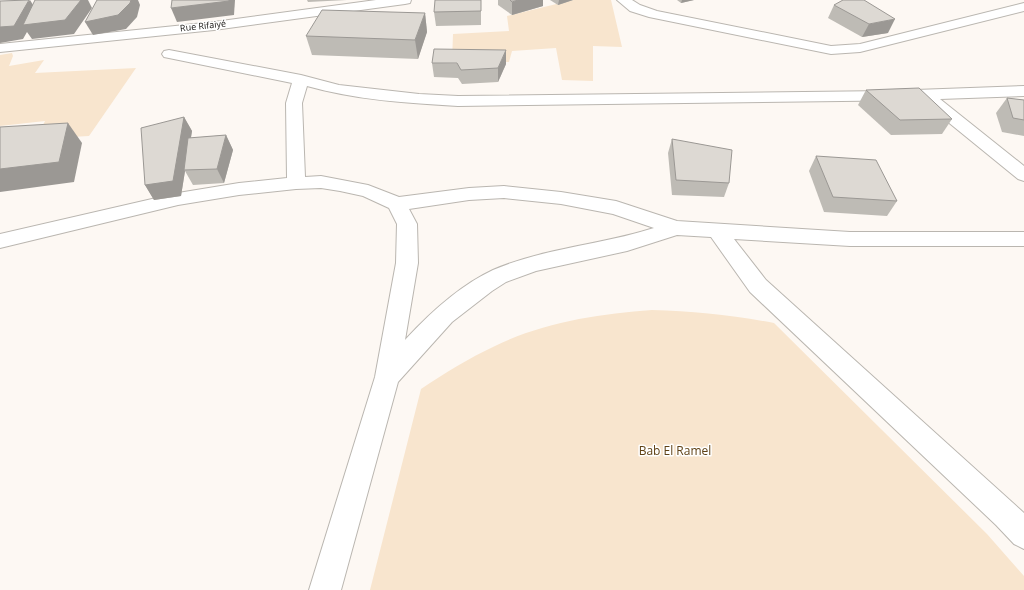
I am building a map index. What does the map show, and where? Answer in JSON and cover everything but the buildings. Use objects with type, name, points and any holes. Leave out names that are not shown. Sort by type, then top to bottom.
[{"type":"street","name":"Rue Rifaiyé","points":[[0,48],[214,26],[405,0]]},
{"type":"street","points":[[623,0],[635,8],[654,14],[831,50],[860,48],[1024,7]]},
{"type":"street","points":[[169,54],[301,80],[338,90],[419,99],[458,101],[925,95],[1024,91]]},
{"type":"street","points":[[296,183],[294,103],[301,80]]},
{"type":"street","points":[[925,95],[1024,175]]},
{"type":"street","points":[[2,243],[178,199],[239,189],[321,182],[368,191],[396,204],[442,197],[504,192],[561,198],[616,208],[676,228],[850,239],[1024,239]]},
{"type":"street","points":[[325,590],[387,376],[407,263],[407,224],[396,204]]},
{"type":"street","points":[[387,376],[431,326],[484,284],[511,271],[555,259],[623,244],[676,228]]},
{"type":"street","points":[[717,231],[758,286],[1006,515],[1024,534]]},
{"type":"green space","points":[[573,0],[611,0],[622,47],[593,46],[593,81],[562,80],[556,48],[512,51],[509,62],[452,62],[453,34],[509,31],[507,16]]},
{"type":"green space","points":[[12,53],[13,56],[9,66],[44,60],[35,73],[136,68],[89,136],[36,139],[45,121],[0,126],[0,55]]},
{"type":"green space","name":"Bab El Ramel","points":[[652,310],[713,314],[774,323],[987,534],[1024,576],[1024,590],[370,590],[421,389],[495,346],[533,331],[572,320]]}]
